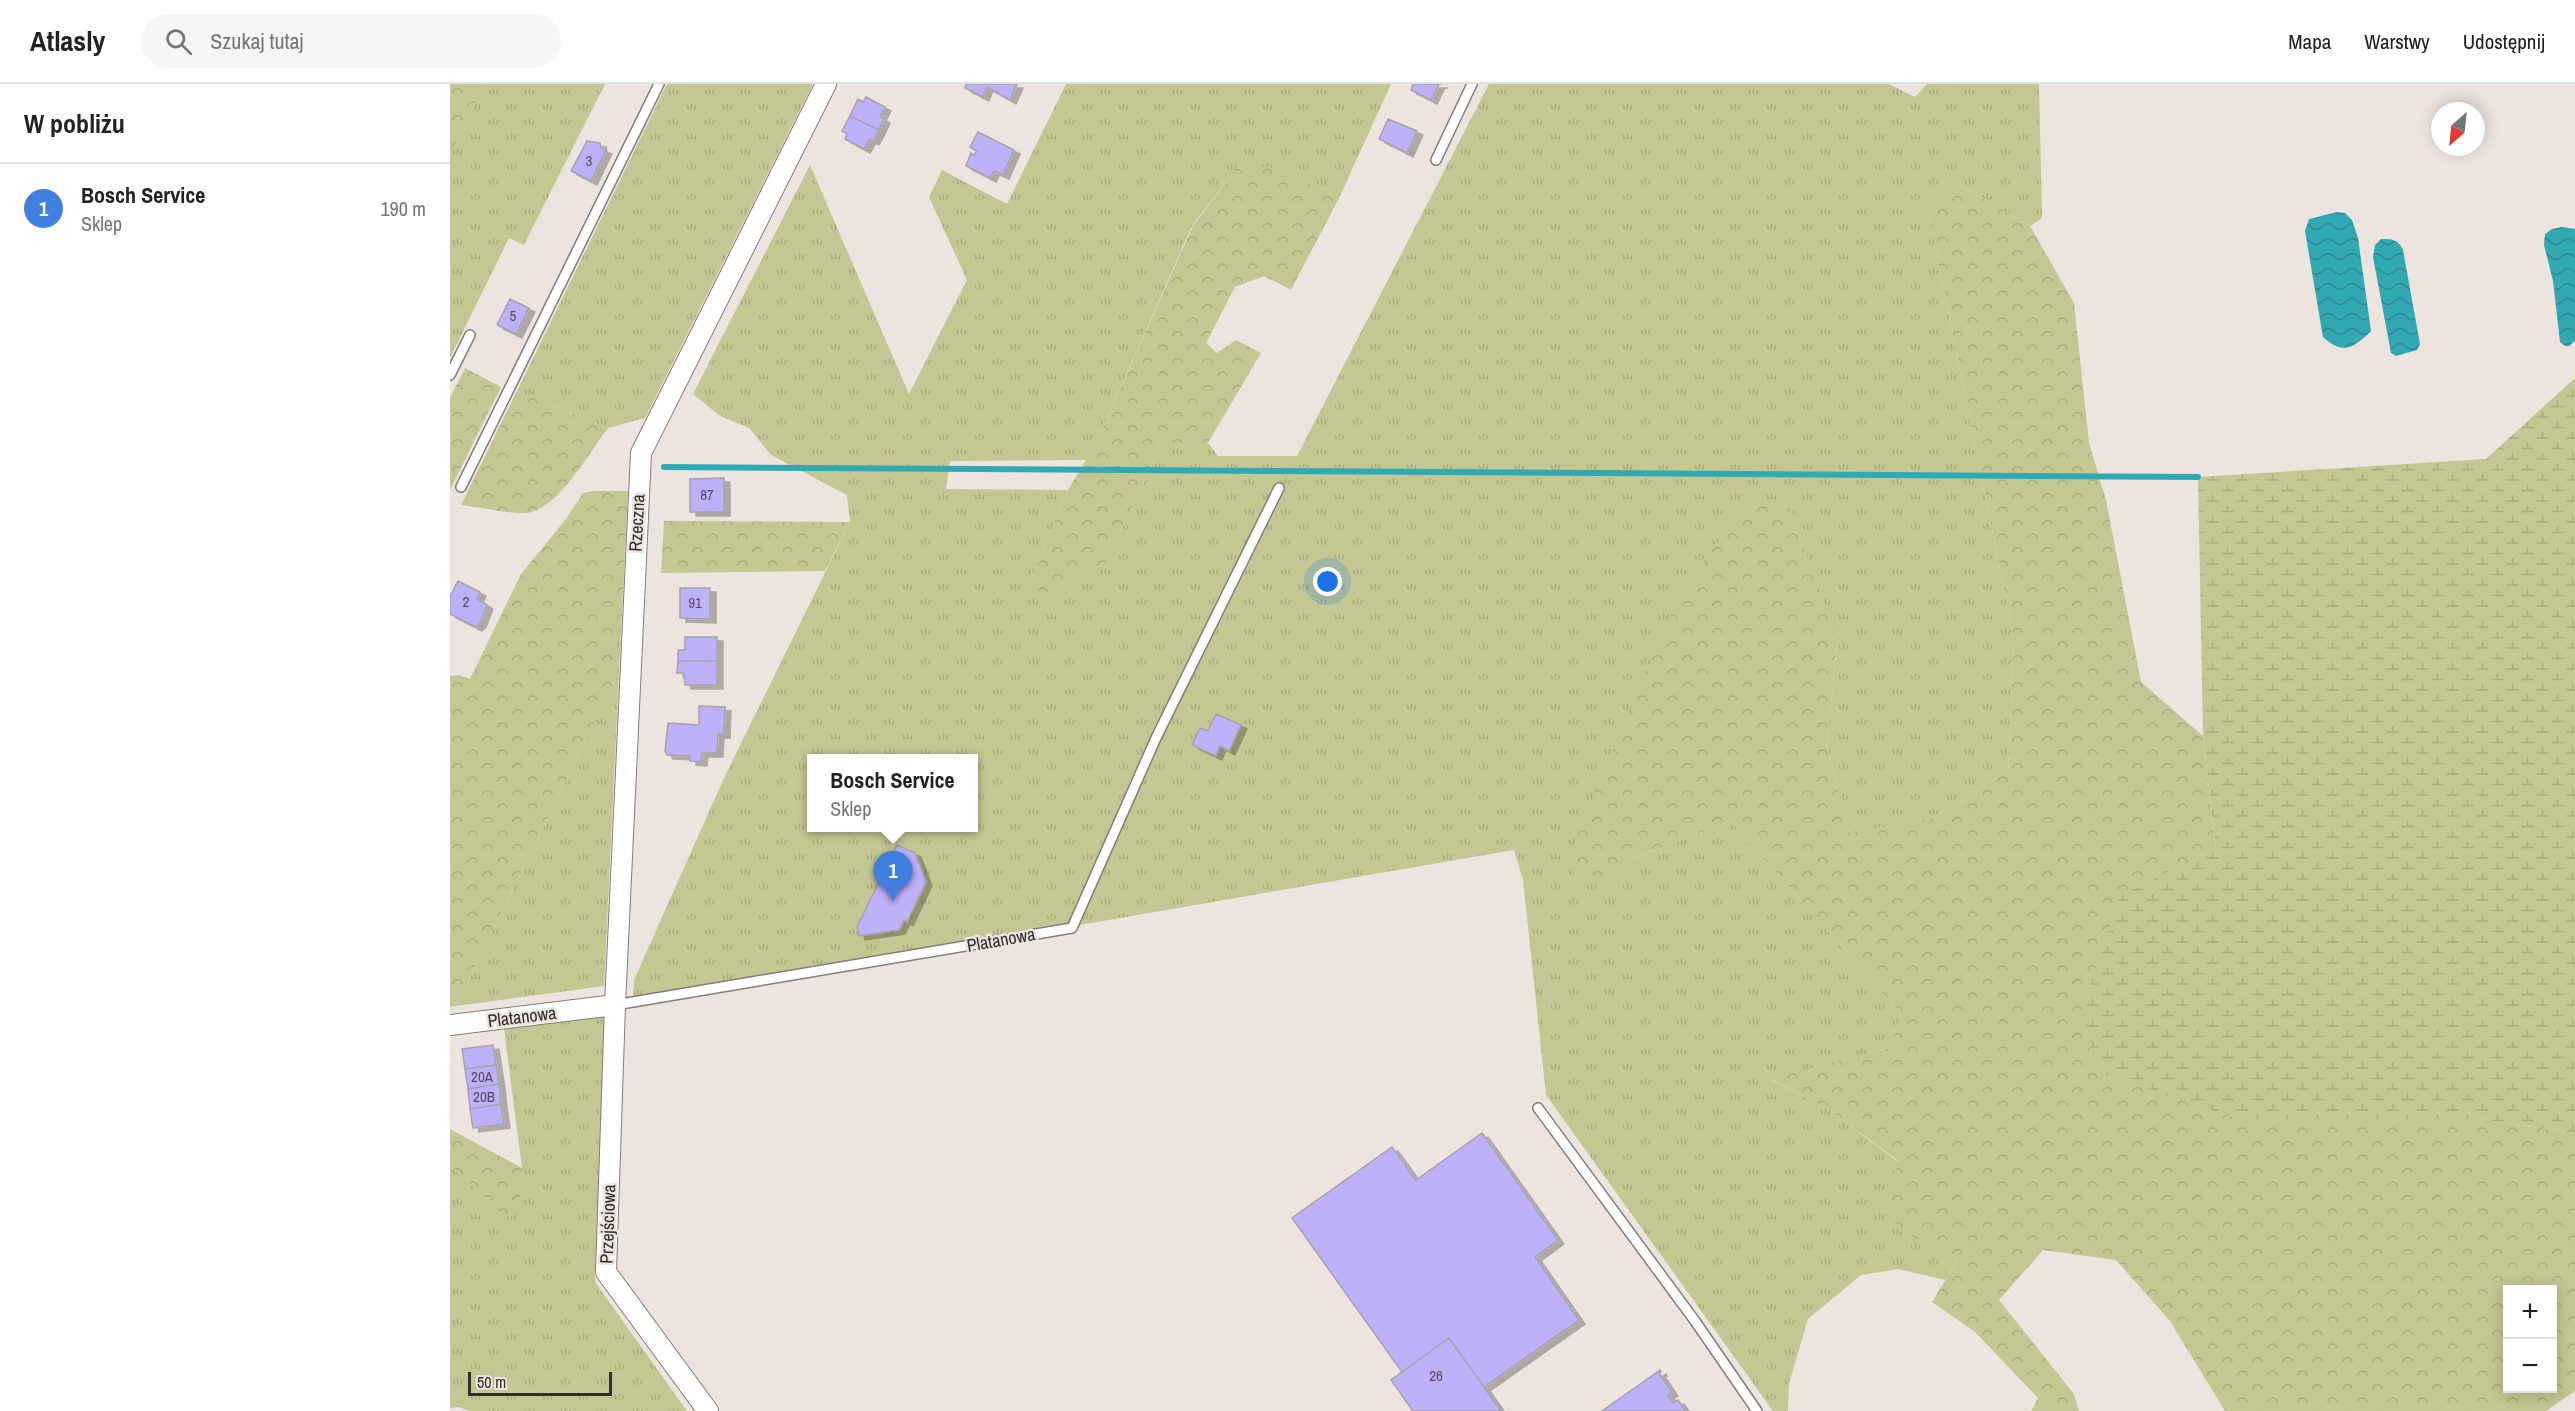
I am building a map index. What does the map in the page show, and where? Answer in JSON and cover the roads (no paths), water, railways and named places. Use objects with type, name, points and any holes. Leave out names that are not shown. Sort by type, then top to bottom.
[{"type":"street","name":"Rzeczna","points":[[615,1005],[641,453],[826,84]]},
{"type":"street","name":"Platanowa","points":[[450,1026],[615,1005]]},
{"type":"street","name":"Przejściowa","points":[[615,1005],[606,1272],[708,1411]]},
{"type":"lane","points":[[461,487],[659,84]]},
{"type":"lane","points":[[1436,160],[1472,84]]},
{"type":"lane","points":[[450,375],[470,335]]},
{"type":"lane","name":"Platanowa","points":[[615,1005],[1072,928],[1156,738],[1279,488]]},
{"type":"lane","points":[[1538,1108],[1695,1321],[1757,1411]]},
{"type":"water","points":[[2337,212],[2345,213],[2352,220],[2358,238],[2371,331],[2348,348],[2336,346],[2323,337],[2305,231],[2309,219]]},
{"type":"water","points":[[2562,227],[2575,229],[2575,341],[2569,346],[2560,342],[2553,281],[2544,245],[2545,234],[2552,229]]},
{"type":"water","points":[[2381,239],[2394,240],[2403,250],[2420,344],[2417,350],[2396,356],[2391,353],[2373,257],[2375,245]]},
{"type":"waterway","points":[[664,467],[2198,477]]},
{"type":"place","name":"Bosch Service","points":[[893,901]]}]
